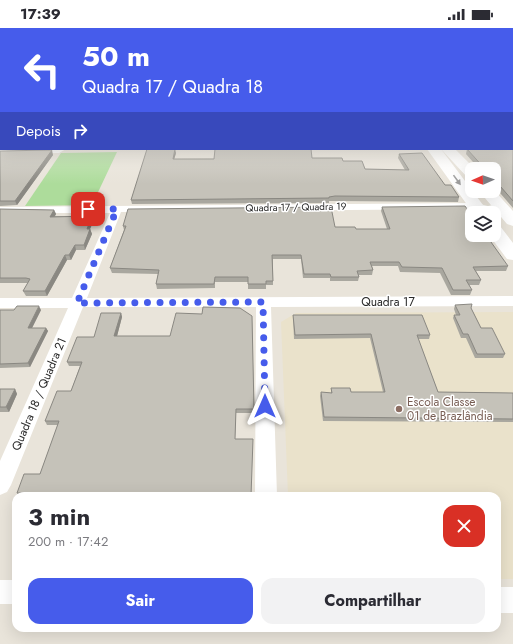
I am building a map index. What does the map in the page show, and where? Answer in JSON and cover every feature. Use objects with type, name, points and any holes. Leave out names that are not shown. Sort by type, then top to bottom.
[{"type":"street","points":[[435,150],[476,206]]},
{"type":"street","points":[[449,150],[465,167]]},
{"type":"street","points":[[496,198],[507,206],[513,221]]},
{"type":"street","name":"Quadra 18 / Quadra 21","points":[[0,485],[117,209]]},
{"type":"street","name":"Quadra 17 / Quadra 19","points":[[0,210],[465,209]]},
{"type":"street","points":[[501,240],[513,256]]},
{"type":"street","name":"Quadra 17","points":[[0,303],[513,301]]},
{"type":"street","points":[[263,302],[266,492]]},
{"type":"street","points":[[0,592],[12,592]]},
{"type":"street","points":[[501,600],[513,600]]},
{"type":"shaded area","name":"Escola Classe 01 de Brazlândia","points":[[513,312],[513,579],[501,579],[501,492],[288,492],[281,322],[296,313]]},
{"type":"green space","points":[[117,152],[92,205],[25,206],[61,153]]},
{"type":"building","points":[[52,150],[15,201],[0,201],[0,151]]},
{"type":"building","points":[[147,150],[175,150],[173,159],[214,159],[215,150],[311,150],[312,158],[342,158],[343,161],[362,161],[365,169],[409,170],[399,154],[422,153],[445,185],[451,185],[459,197],[335,196],[329,198],[131,200]]},
{"type":"building","points":[[468,150],[513,150],[513,201],[501,187],[501,162],[479,162]]},
{"type":"building","points":[[465,206],[465,242],[491,242],[508,266],[473,267],[481,280],[466,280],[472,290],[453,290],[442,268],[402,267],[399,262],[370,262],[373,270],[357,271],[359,277],[331,277],[330,274],[304,274],[301,255],[272,255],[273,281],[266,281],[266,284],[248,284],[248,277],[215,277],[214,284],[156,284],[159,270],[110,268],[126,226],[123,226],[128,209],[331,207],[335,227],[355,227],[356,229],[390,229],[382,207]]},
{"type":"building","points":[[0,209],[54,210],[50,217],[92,216],[87,229],[90,229],[84,245],[75,245],[69,255],[65,255],[45,291],[23,291],[30,279],[0,278]]},
{"type":"building","points":[[472,304],[471,308],[481,328],[492,328],[505,354],[477,354],[468,334],[463,334],[454,315],[460,315],[455,305]]},
{"type":"building","points":[[17,306],[39,306],[28,328],[46,328],[28,363],[0,364],[0,310],[14,310]]},
{"type":"building","points":[[203,307],[240,308],[252,316],[254,409],[236,409],[235,439],[253,439],[251,492],[17,492],[24,474],[40,474],[59,421],[45,421],[57,391],[71,391],[82,362],[67,362],[77,337],[94,337],[101,313],[121,313],[114,336],[170,336],[176,313],[202,314]]},
{"type":"building","points":[[293,315],[422,315],[430,335],[417,335],[438,392],[513,393],[513,419],[324,417],[321,392],[332,393],[331,388],[350,388],[351,392],[385,392],[371,334],[295,335]]},
{"type":"building","points":[[0,389],[15,389],[6,407],[0,407]]},
{"type":"place","name":"Escola Classe 01 de Brazlândia","points":[[399,409]]},
{"type":"route","points":[[88,209],[117,209],[77,303],[263,302],[265,406]]}]
